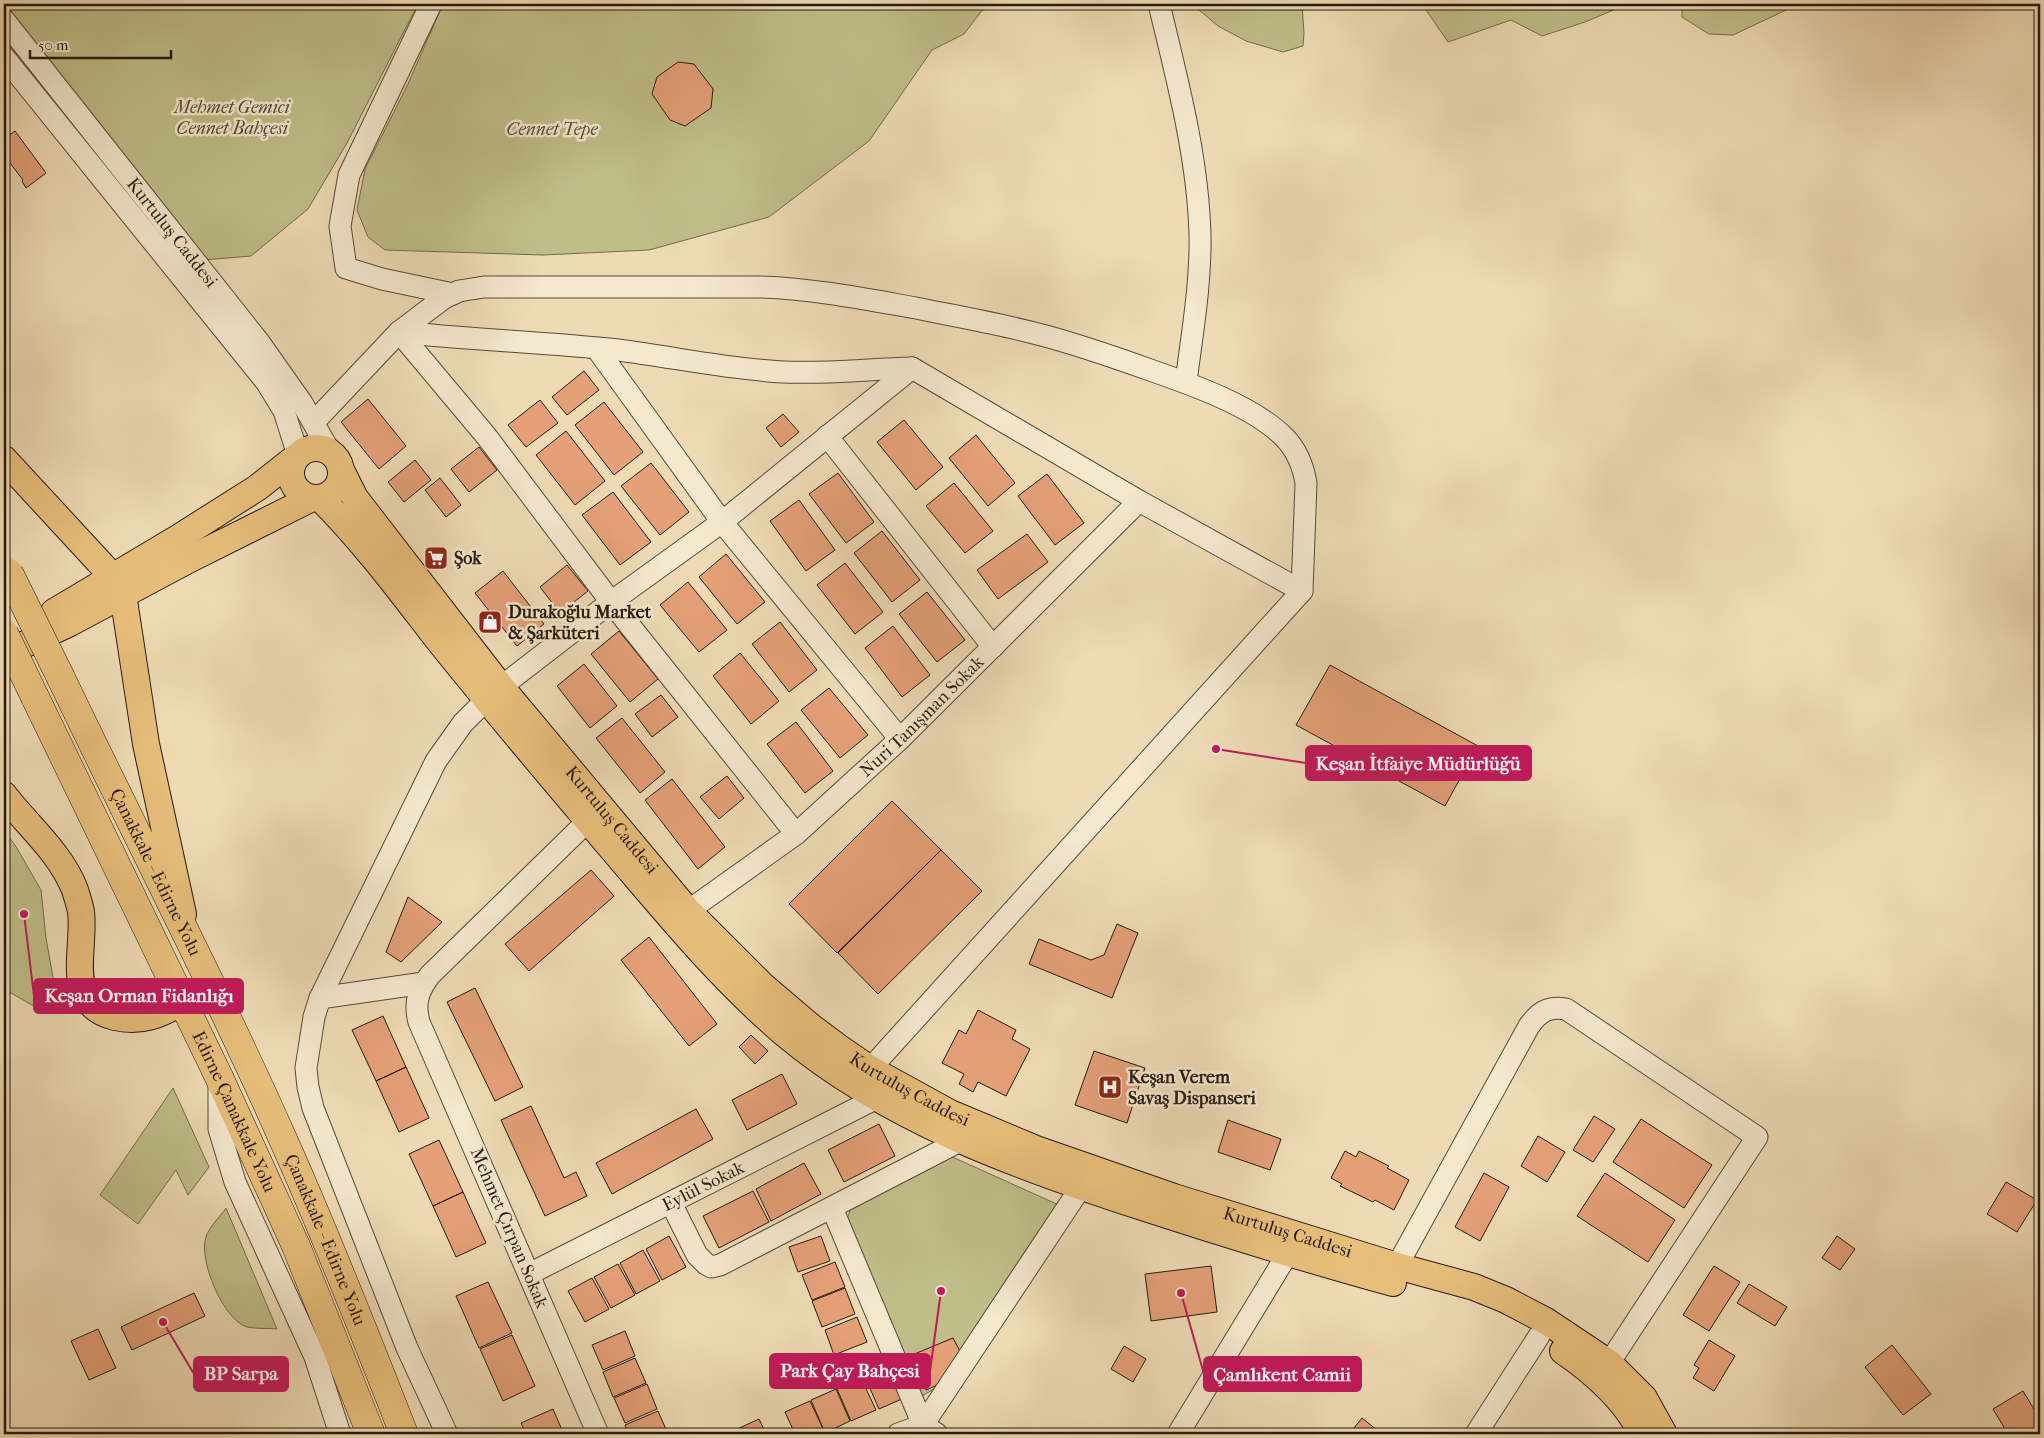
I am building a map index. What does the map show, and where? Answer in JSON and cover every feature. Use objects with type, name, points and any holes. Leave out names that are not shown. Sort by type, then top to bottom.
[{"type":"highway","name":"Çanakkale - Edirne Yolu","points":[[6,568],[189,940],[293,1163],[340,1271],[404,1434]]},
{"type":"highway","name":"Edirne Çanakkale Yolu","points":[[4,633],[219,1077],[296,1246],[325,1352],[371,1434]]},
{"type":"main road","points":[[4,639],[118,586],[333,491],[338,486],[336,462],[318,447],[309,448],[258,488],[118,586],[70,623],[4,654]]},
{"type":"main road","points":[[297,456],[290,474],[293,482],[297,490],[304,495],[316,498]]},
{"type":"main road","points":[[4,459],[118,586],[146,744],[189,940]]},
{"type":"main road","name":"Kurtuluş Caddesi","points":[[336,462],[356,498],[494,693]]},
{"type":"main road","name":"Kurtuluş Caddesi","points":[[316,498],[355,536],[494,693],[595,813],[701,952],[756,1008],[813,1056],[877,1098],[960,1142],[1081,1187],[1288,1253],[1479,1308],[1501,1317],[1569,1355],[1617,1396],[1637,1423],[1642,1434]]},
{"type":"main road","points":[[4,795],[55,855],[74,888],[81,912],[79,949],[81,984],[90,1003],[108,1015],[128,1020],[148,1018],[164,1013],[183,1001]]},
{"type":"main road","name":"Kurtuluş Caddesi","points":[[595,813],[688,911],[763,986],[810,1026],[870,1069],[950,1113],[1036,1149],[1183,1200],[1397,1266],[1474,1287],[1499,1297],[1546,1321],[1609,1363],[1644,1398],[1664,1434]]},
{"type":"street","points":[[431,4],[349,175],[340,226],[346,268],[382,279],[453,294]]},
{"type":"street","points":[[1159,4],[1179,88],[1196,182],[1199,227],[1197,279],[1186,382]]},
{"type":"street","name":"Kurtuluş Caddesi","points":[[4,20],[253,334],[314,422],[336,462]]},
{"type":"street","name":"Kurtuluş Caddesi","points":[[4,56],[267,383],[284,411],[297,456]]},
{"type":"street","points":[[314,422],[399,332],[444,298],[471,288],[733,286],[819,291],[852,296],[1034,333],[1096,351],[1186,382],[1234,404],[1284,436],[1295,450],[1304,467],[1306,483],[1302,591],[870,1069]]},
{"type":"street","points":[[399,332],[597,349],[735,368],[784,372],[912,368],[1139,501],[1302,591]]},
{"type":"street","points":[[399,332],[488,436],[611,602],[796,834]]},
{"type":"street","points":[[597,349],[722,522],[900,739]]},
{"type":"street","points":[[447,1434],[407,1348],[313,1108],[306,1068],[314,1017],[320,998],[436,761],[462,723],[494,693],[611,602],[722,522],[912,368]]},
{"type":"street","points":[[827,436],[993,647]]},
{"type":"street","name":"Nuri Tanışman Sokak","points":[[688,911],[796,834],[900,739],[1139,501]]},
{"type":"street","points":[[320,998],[424,983],[595,813]]},
{"type":"street","name":"Mehmet Çırpan Sokak","points":[[424,983],[417,996],[416,1009],[419,1022],[598,1434]]},
{"type":"street","points":[[1397,1266],[1529,1026],[1535,1017],[1546,1010],[1566,1009],[1756,1137],[1609,1363]]},
{"type":"street","name":"Eylül Sokak","points":[[529,1274],[877,1098]]},
{"type":"street","points":[[671,1203],[697,1255],[706,1264],[711,1266],[720,1265],[960,1142]]},
{"type":"street","points":[[930,1430],[1081,1187]]},
{"type":"street","points":[[832,1208],[930,1430]]},
{"type":"street","points":[[1178,1434],[1288,1253]]},
{"type":"street","points":[[1476,1434],[1538,1336]]},
{"type":"street","points":[[325,1352],[340,1434]]},
{"type":"street","points":[[898,1434],[930,1430]]},
{"type":"green space","name":"Mehmet Gemici Cennet Bahçesi","points":[[4,4],[418,4],[347,143],[308,209],[251,256],[203,260],[4,12]]},
{"type":"green space","name":"Cennet Tepe","points":[[443,4],[987,4],[964,34],[932,50],[869,141],[769,217],[649,250],[543,255],[385,250],[368,237],[357,210],[365,169],[408,84]]},
{"type":"green space","points":[[1192,4],[1302,4],[1303,46],[1283,52],[1246,41],[1218,26]]},
{"type":"green space","points":[[1422,4],[1628,4],[1585,22],[1542,36],[1511,20],[1448,42]]},
{"type":"green space","points":[[1682,4],[1799,4],[1733,35],[1709,34],[1682,17]]},
{"type":"green space","points":[[4,831],[15,845],[41,890],[46,938],[56,994],[46,1013],[4,989]]},
{"type":"green space","points":[[173,1088],[209,1167],[188,1195],[176,1170],[138,1224],[100,1195]]},
{"type":"green space","points":[[948,1155],[1061,1206],[946,1382],[922,1396],[847,1219],[851,1208]]},
{"type":"green space","points":[[226,1208],[277,1329],[247,1327],[238,1322],[229,1313],[214,1288],[204,1247],[207,1233]]},
{"type":"building","points":[[678,62],[694,64],[713,89],[711,108],[685,126],[670,120],[652,94],[657,77]]},
{"type":"building","points":[[15,131],[46,173],[26,188],[23,180],[4,155],[4,139]]},
{"type":"building","points":[[584,371],[599,390],[567,415],[552,397]]},
{"type":"building","points":[[368,399],[406,446],[379,469],[341,422]]},
{"type":"building","points":[[540,400],[558,423],[526,447],[508,425]]},
{"type":"building","points":[[604,402],[643,452],[614,475],[575,425]]},
{"type":"building","points":[[783,414],[799,432],[781,447],[766,428]]},
{"type":"building","points":[[904,420],[943,467],[916,490],[877,442]]},
{"type":"building","points":[[566,431],[605,481],[575,505],[536,455]]},
{"type":"building","points":[[976,435],[1015,483],[988,506],[949,458]]},
{"type":"building","points":[[479,447],[497,470],[469,492],[451,469]]},
{"type":"building","points":[[415,460],[431,480],[404,502],[388,482]]},
{"type":"building","points":[[651,463],[689,512],[660,535],[621,486]]},
{"type":"building","points":[[838,473],[874,522],[846,543],[809,494]]},
{"type":"building","points":[[1047,474],[1084,523],[1055,545],[1018,496]]},
{"type":"building","points":[[440,478],[461,505],[446,517],[425,490]]},
{"type":"building","points":[[954,483],[993,531],[965,553],[926,506]]},
{"type":"building","points":[[613,492],[651,542],[620,565],[582,515]]},
{"type":"building","points":[[799,500],[835,550],[806,571],[770,521]]},
{"type":"building","points":[[882,531],[920,580],[892,602],[854,553]]},
{"type":"building","points":[[1027,534],[1048,562],[998,599],[977,570]]},
{"type":"building","points":[[726,554],[765,602],[737,624],[699,577]]},
{"type":"building","points":[[845,563],[883,612],[855,634],[817,585]]},
{"type":"building","points":[[567,565],[588,591],[560,613],[540,587]]},
{"type":"building","points":[[503,571],[544,624],[517,646],[475,593]]},
{"type":"building","points":[[688,582],[727,630],[699,652],[660,605]]},
{"type":"building","points":[[927,592],[965,640],[937,662],[899,614]]},
{"type":"building","points":[[780,622],[817,670],[789,692],[752,644]]},
{"type":"building","points":[[893,626],[930,675],[902,697],[865,648]]},
{"type":"building","points":[[619,631],[658,679],[630,702],[591,654]]},
{"type":"building","points":[[740,653],[779,701],[751,724],[713,676]]},
{"type":"building","points":[[584,664],[617,706],[590,728],[557,686]]},
{"type":"building","points":[[1330,665],[1478,746],[1445,806],[1296,725]]},
{"type":"building","points":[[829,688],[868,735],[840,758],[801,710]]},
{"type":"building","points":[[661,695],[678,717],[652,737],[635,714]]},
{"type":"building","points":[[622,718],[665,772],[640,793],[596,738]]},
{"type":"building","points":[[796,722],[833,771],[805,793],[767,744]]},
{"type":"building","points":[[727,776],[744,798],[719,819],[700,797]]},
{"type":"building","points":[[672,779],[725,847],[698,869],[645,800]]},
{"type":"building","points":[[892,801],[941,850],[837,953],[789,904]]},
{"type":"building","points":[[941,850],[982,891],[878,994],[838,953]]},
{"type":"building","points":[[591,870],[614,896],[529,971],[505,944]]},
{"type":"building","points":[[408,897],[442,922],[401,962],[386,952]]},
{"type":"building","points":[[1117,924],[1138,933],[1112,998],[1029,964],[1039,939],[1091,960],[1104,955]]},
{"type":"building","points":[[649,937],[717,1024],[689,1046],[621,960]]},
{"type":"building","points":[[475,988],[523,1087],[495,1101],[447,1002]]},
{"type":"building","points":[[978,1010],[1016,1030],[1012,1039],[1030,1049],[1006,1096],[978,1082],[973,1092],[959,1084],[964,1074],[942,1063],[959,1030],[966,1034]]},
{"type":"building","points":[[383,1016],[406,1067],[376,1081],[352,1030]]},
{"type":"building","points":[[751,1035],[768,1051],[755,1064],[739,1047]]},
{"type":"building","name":"Keşan Verem Savaş Dispanseri","points":[[1094,1051],[1145,1068],[1127,1123],[1075,1105]]},
{"type":"building","points":[[406,1067],[429,1118],[399,1132],[376,1081]]},
{"type":"building","points":[[782,1074],[797,1104],[747,1130],[732,1100]]},
{"type":"building","points":[[531,1106],[564,1178],[576,1172],[587,1196],[545,1216],[501,1120]]},
{"type":"building","points":[[696,1109],[713,1139],[612,1194],[596,1163]]},
{"type":"building","points":[[1594,1116],[1615,1129],[1593,1162],[1573,1150]]},
{"type":"building","points":[[1641,1119],[1712,1165],[1684,1208],[1613,1162]]},
{"type":"building","points":[[1228,1120],[1281,1139],[1270,1170],[1218,1152]]},
{"type":"building","points":[[879,1124],[895,1156],[844,1182],[828,1150]]},
{"type":"building","points":[[1538,1136],[1565,1152],[1547,1182],[1521,1166]]},
{"type":"building","points":[[439,1140],[463,1192],[433,1206],[409,1154]]},
{"type":"building","points":[[1345,1151],[1356,1157],[1359,1151],[1389,1166],[1387,1168],[1409,1180],[1394,1210],[1340,1186],[1342,1184],[1331,1178]]},
{"type":"building","points":[[804,1163],[821,1194],[771,1221],[756,1189]]},
{"type":"building","points":[[1484,1173],[1509,1187],[1480,1241],[1455,1227]]},
{"type":"building","points":[[1605,1173],[1675,1220],[1648,1262],[1577,1216]]},
{"type":"building","points":[[2006,1182],[2037,1200],[2017,1232],[1987,1214]]},
{"type":"building","points":[[753,1191],[769,1222],[719,1248],[703,1216]]},
{"type":"building","points":[[463,1192],[486,1243],[456,1257],[433,1206]]},
{"type":"building","points":[[669,1236],[686,1267],[662,1280],[646,1249]]},
{"type":"building","points":[[821,1236],[830,1261],[798,1272],[789,1247]]},
{"type":"building","points":[[1837,1236],[1855,1249],[1840,1270],[1822,1258]]},
{"type":"building","points":[[643,1250],[660,1281],[636,1294],[620,1263]]},
{"type":"building","points":[[835,1262],[845,1287],[812,1300],[802,1275]]},
{"type":"building","points":[[618,1264],[635,1295],[611,1308],[594,1277]]},
{"type":"building","points":[[1211,1266],[1217,1312],[1151,1321],[1145,1274]]},
{"type":"building","points":[[1714,1266],[1740,1282],[1709,1331],[1683,1315]]},
{"type":"building","points":[[592,1278],[609,1309],[585,1322],[568,1291]]},
{"type":"building","points":[[488,1282],[512,1333],[479,1348],[456,1296]]},
{"type":"building","points":[[1749,1284],[1787,1307],[1775,1326],[1737,1303]]},
{"type":"building","points":[[845,1288],[855,1314],[822,1327],[812,1301]]},
{"type":"building","points":[[194,1293],[205,1316],[132,1350],[121,1327]]},
{"type":"building","points":[[857,1317],[867,1342],[834,1355],[825,1330]]},
{"type":"building","points":[[98,1329],[116,1368],[89,1380],[71,1341]]},
{"type":"building","points":[[625,1331],[635,1356],[603,1370],[592,1345]]},
{"type":"building","points":[[512,1335],[535,1386],[503,1401],[480,1349]]},
{"type":"building","points":[[953,1338],[962,1355],[946,1381],[926,1390],[912,1355]]},
{"type":"building","points":[[1709,1340],[1735,1356],[1714,1391],[1693,1378],[1699,1368],[1694,1365]]},
{"type":"building","points":[[1892,1345],[1931,1394],[1903,1415],[1865,1367]]},
{"type":"building","points":[[1124,1346],[1146,1359],[1133,1382],[1111,1369]]},
{"type":"building","points":[[635,1358],[646,1383],[613,1397],[603,1372]]},
{"type":"building","points":[[890,1366],[904,1398],[879,1409],[865,1377]]},
{"type":"building","points":[[861,1378],[876,1410],[851,1421],[837,1389]]},
{"type":"building","points":[[647,1384],[657,1409],[625,1423],[614,1398]]},
{"type":"building","points":[[836,1389],[850,1421],[825,1433],[811,1400]]},
{"type":"building","points":[[2023,1391],[2040,1419],[2040,1434],[2008,1434],[1993,1409]]},
{"type":"building","points":[[810,1401],[825,1433],[795,1434],[785,1412]]},
{"type":"building","points":[[553,1409],[562,1430],[553,1434],[526,1434],[521,1423]]},
{"type":"building","points":[[658,1411],[668,1434],[629,1434],[625,1425]]},
{"type":"building","points":[[1362,1418],[1382,1434],[1349,1434]]},
{"type":"building","points":[[759,1419],[766,1434],[736,1434],[735,1430]]},
{"type":"building","points":[[1874,1429],[1877,1434],[1866,1434]]},
{"type":"place","name":"Şok","points":[[436,558]]},
{"type":"place","name":"Durakoğlu Market & Şarküteri","points":[[490,622]]},
{"type":"place","name":"Keşan İtfaiye Müdürlüğü","points":[[1216,749]]},
{"type":"place","name":"Keşan Orman Fidanlığı","points":[[24,914]]},
{"type":"place","name":"Keşan Verem Savaş Dispanseri","points":[[1110,1087]]},
{"type":"place","name":"Park Çay Bahçesi","points":[[941,1291]]},
{"type":"place","name":"Çamlıkent Camii","points":[[1181,1293]]},
{"type":"place","name":"BP Sarpa","points":[[163,1322]]}]
